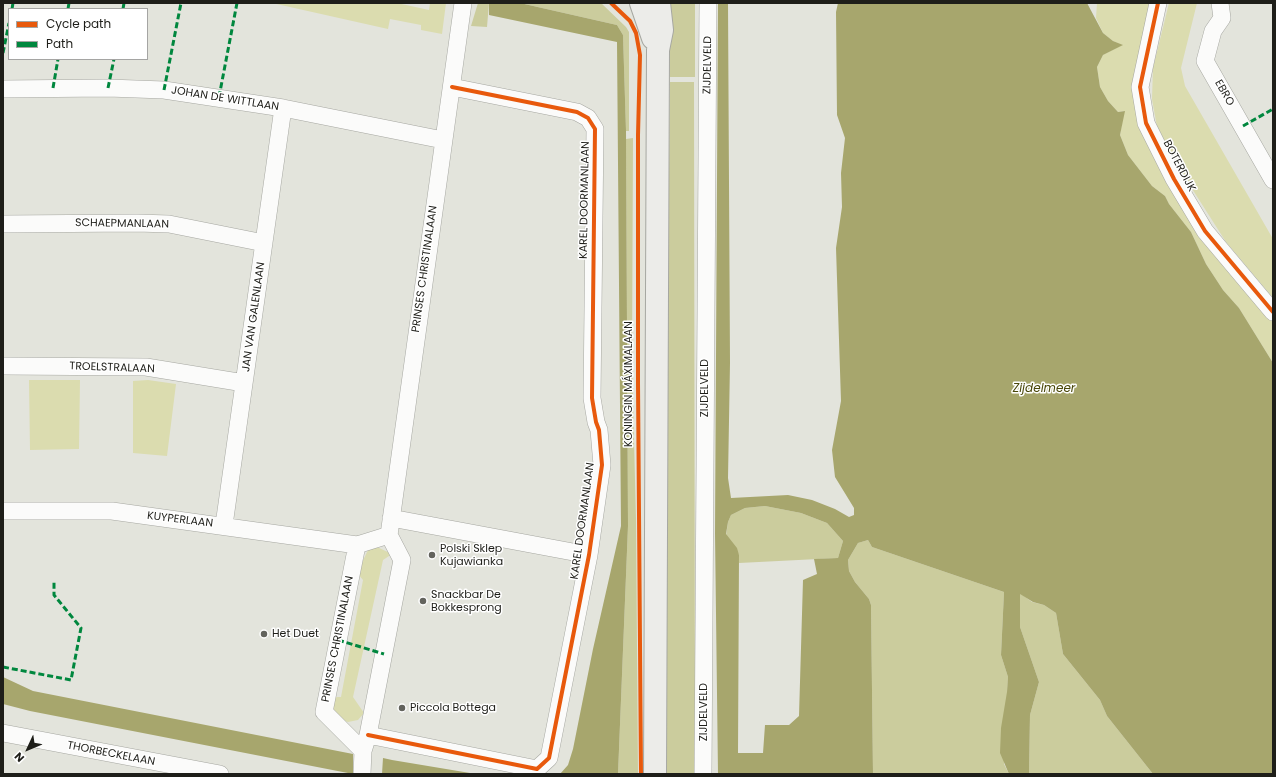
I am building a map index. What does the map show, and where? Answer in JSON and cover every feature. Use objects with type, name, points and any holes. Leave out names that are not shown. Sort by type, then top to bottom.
[{"type":"street","name":"PRINSES CHRISTINALAAN","points":[[389,535],[463,3]]},
{"type":"street","points":[[641,3],[649,31],[658,50]]},
{"type":"street","points":[[655,774],[658,50],[662,30],[658,3]]},
{"type":"street","name":"ZIJDELVELD","points":[[703,774],[708,3]]},
{"type":"street","name":"BOTERDIJK","points":[[1158,3],[1140,87],[1146,123],[1174,179],[1205,230],[1273,312]]},
{"type":"street","name":"EBRO","points":[[1220,3],[1222,18],[1213,31],[1205,61],[1273,180]]},
{"type":"street","name":"KAREL DOORMANLAAN","points":[[366,743],[537,769],[550,758],[589,555],[602,465],[599,430],[596,422],[592,398],[595,129],[588,118],[577,112],[452,87]]},
{"type":"street","name":"JOHAN DE WITTLAAN","points":[[3,89],[144,88],[219,97],[283,108],[444,140]]},
{"type":"street","name":"JAN VAN GALENLAAN","points":[[224,525],[283,108]]},
{"type":"street","name":"SCHAEPMANLAAN","points":[[3,224],[169,224],[264,243]]},
{"type":"street","name":"TROELSTRALAAN","points":[[3,366],[146,367],[244,383]]},
{"type":"street","name":"KUYPERLAAN","points":[[3,511],[112,511],[224,525],[357,545]]},
{"type":"street","points":[[391,518],[589,555]]},
{"type":"street","points":[[357,545],[389,535],[402,560],[366,743],[362,774]]},
{"type":"street","name":"PRINSES CHRISTINALAAN","points":[[357,545],[324,712],[366,743]]},
{"type":"street","name":"THORBECKELAAN","points":[[3,733],[220,774]]},
{"type":"green space","points":[[272,3],[397,3],[429,10],[430,3],[446,3],[442,34],[421,30],[421,25],[390,19],[388,29]]},
{"type":"green space","points":[[478,3],[489,3],[487,27],[471,26]]},
{"type":"green space","points":[[520,3],[601,3],[626,27],[629,32],[629,131],[626,131],[623,35],[617,25]]},
{"type":"green space","points":[[670,3],[695,3],[695,77],[670,77]]},
{"type":"green space","points":[[1097,3],[1151,3],[1138,119],[1153,156],[1178,196],[1239,281],[1273,322],[1273,363],[1239,308],[1223,290],[1206,264],[1191,232],[1169,204],[1165,196],[1152,186],[1128,155],[1120,135],[1124,111],[1118,112],[1108,101],[1100,87],[1097,67],[1103,55],[1122,45],[1113,41],[1103,33],[1096,18]]},
{"type":"green space","points":[[1169,3],[1197,3],[1181,68],[1185,86],[1273,239],[1273,298],[1226,242],[1189,184],[1157,127],[1152,99],[1153,68]]},
{"type":"green space","points":[[670,82],[694,82],[695,774],[664,774],[663,706]]},
{"type":"green space","points":[[633,138],[632,361],[636,519],[638,774],[618,774],[628,526],[626,139]]},
{"type":"green space","points":[[29,380],[80,380],[79,449],[30,450]]},
{"type":"green space","points":[[148,380],[176,384],[167,456],[133,453],[133,381]]},
{"type":"green space","points":[[765,506],[801,513],[827,523],[843,541],[838,558],[739,563],[739,555],[726,536],[728,522],[731,515],[745,508]]},
{"type":"green space","points":[[868,540],[872,547],[1004,592],[1001,655],[1008,677],[1004,764],[1009,774],[873,774],[871,605],[869,599],[855,582],[849,571],[848,560],[858,543]]},
{"type":"green space","points":[[377,547],[392,554],[383,560],[353,697],[364,713],[358,720],[348,722],[338,719],[331,709],[331,700],[341,697],[363,580],[357,573],[368,550]]},
{"type":"green space","points":[[1020,593],[1032,602],[1044,605],[1056,613],[1063,654],[1100,700],[1107,716],[1153,774],[1029,774],[1030,715],[1039,682],[1020,627]]},
{"type":"water","points":[[489,3],[520,3],[617,25],[623,35],[626,131],[628,526],[618,774],[560,774],[568,765],[573,749],[593,649],[621,526],[617,42],[489,15]]},
{"type":"water","name":"Zijdelmeer","points":[[718,3],[728,3],[730,363],[728,478],[731,498],[788,495],[812,500],[835,509],[849,517],[854,515],[854,508],[835,477],[832,450],[841,401],[836,248],[842,207],[841,173],[845,138],[837,115],[836,12],[838,3],[1087,3],[1103,33],[1113,41],[1123,45],[1103,55],[1097,67],[1100,87],[1108,101],[1118,112],[1125,111],[1120,135],[1128,155],[1152,186],[1165,196],[1169,204],[1191,232],[1206,264],[1223,290],[1239,308],[1273,363],[1273,774],[1153,774],[1107,716],[1100,700],[1063,654],[1056,613],[1044,605],[1033,602],[1020,594],[1020,627],[1039,682],[1030,715],[1029,774],[1009,774],[1000,753],[1001,728],[1008,677],[1001,655],[1004,592],[872,547],[868,540],[858,543],[848,560],[849,571],[855,582],[869,599],[871,605],[873,774],[718,774],[715,533]],"holes":[[[765,506],[801,513],[827,523],[843,541],[838,558],[814,559],[817,574],[803,580],[799,716],[789,725],[765,725],[763,753],[738,753],[739,555],[737,548],[726,534],[728,522],[731,515],[745,508]]]},
{"type":"water","points":[[3,677],[33,691],[353,754],[353,774],[30,711],[3,704]]},
{"type":"water","points":[[383,758],[392,760],[476,774],[382,774]]},
{"type":"marked path","points":[[12,8],[13,3]]},
{"type":"marked path","points":[[68,8],[69,3]]},
{"type":"marked path","points":[[123,8],[124,3]]},
{"type":"marked path","points":[[164,90],[181,3]]},
{"type":"marked path","points":[[219,97],[237,3]]},
{"type":"marked path","points":[[3,53],[8,28]]},
{"type":"marked path","points":[[53,88],[58,60]]},
{"type":"marked path","points":[[108,88],[114,60]]},
{"type":"marked path","points":[[1243,126],[1273,109]]},
{"type":"marked path","points":[[3,667],[71,680],[81,628],[54,595],[54,582]]},
{"type":"marked path","points":[[338,640],[384,654]]},
{"type":"cycle path","name":"KONINGIN MÁXIMALAAN","points":[[611,3],[630,21],[636,33],[640,55],[638,135],[638,383],[641,774]]},
{"type":"cycle path","points":[[1158,3],[1140,87],[1146,123],[1174,179],[1205,231],[1273,312]]},
{"type":"cycle path","points":[[368,735],[537,769],[549,758],[589,555],[602,465],[599,430],[596,422],[592,398],[595,129],[588,118],[577,112],[452,87]]},
{"type":"place","name":"Polski Sklep Kujawianka","points":[[432,555]]},
{"type":"place","name":"Snackbar De Bokkesprong","points":[[423,601]]},
{"type":"place","name":"Het Duet","points":[[264,634]]},
{"type":"place","name":"Piccola Bottega","points":[[402,708]]}]
